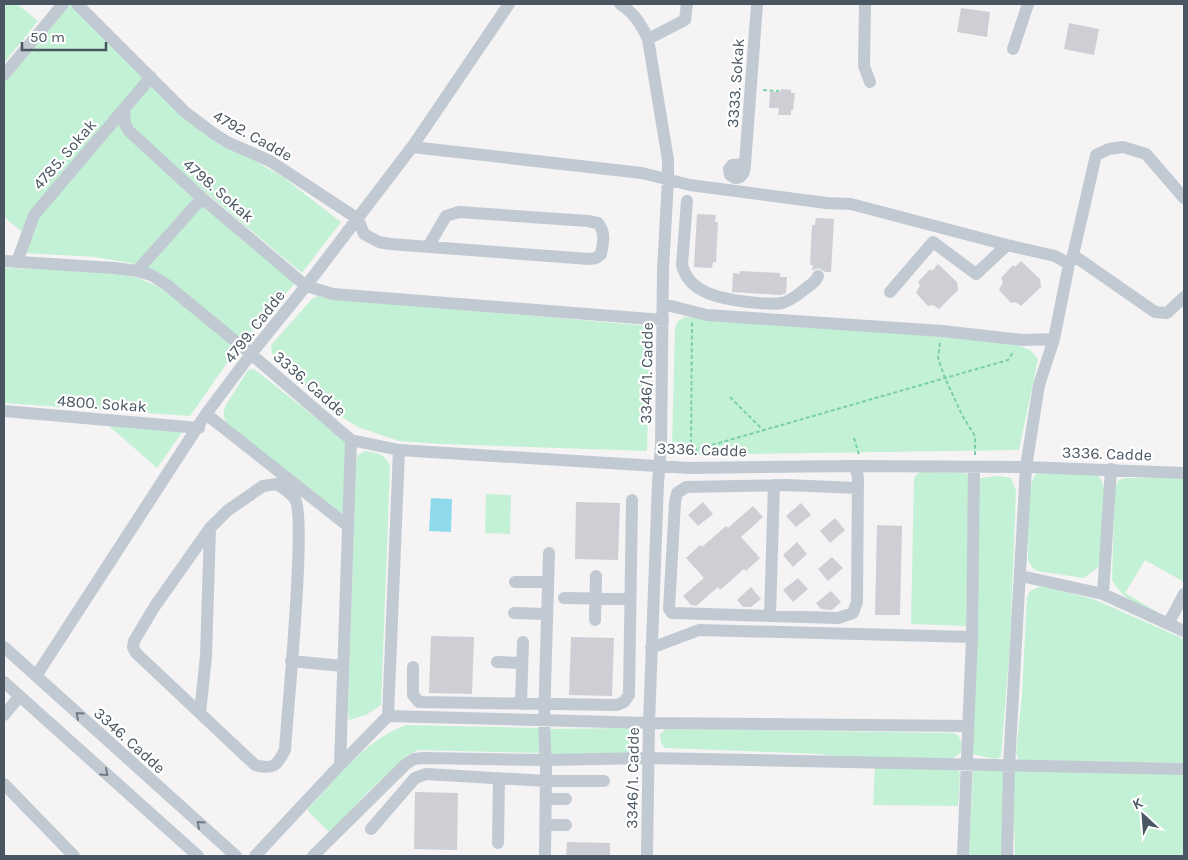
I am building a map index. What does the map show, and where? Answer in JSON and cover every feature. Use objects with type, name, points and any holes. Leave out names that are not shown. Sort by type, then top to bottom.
[{"type":"street","points":[[4,75],[63,4]]},
{"type":"street","name":"4792. Cadde","points":[[77,4],[200,125],[227,142],[270,161],[358,218]]},
{"type":"street","name":"4799. Cadde","points":[[36,676],[206,414],[412,147],[509,4]]},
{"type":"street","points":[[620,4],[634,15],[648,39],[684,20],[687,4]]},
{"type":"street","name":"3333. Sokak","points":[[745,164],[757,4]]},
{"type":"street","points":[[865,4],[864,66],[870,82]]},
{"type":"street","points":[[1013,49],[1028,4]]},
{"type":"street","name":"3346/1. Cadde","points":[[647,856],[651,648],[661,446],[663,270],[668,178],[668,160],[648,39]]},
{"type":"street","name":"4785. Sokak","points":[[17,262],[34,215],[150,77]]},
{"type":"street","name":"4798. Sokak","points":[[124,109],[129,131],[202,198],[306,286]]},
{"type":"street","points":[[412,147],[642,173],[719,189],[826,203],[851,204],[1071,260],[1155,312],[1167,313],[1184,297]]},
{"type":"street","points":[[1007,856],[1009,765],[1026,467],[1039,386],[1054,339],[1096,155],[1110,149],[1123,147],[1146,154],[1184,198]]},
{"type":"street","points":[[137,271],[202,198]]},
{"type":"street","points":[[686,201],[682,265],[684,272],[690,282],[714,296],[762,304],[783,303],[798,295],[817,280],[818,276]]},
{"type":"street","points":[[358,218],[364,234],[379,242],[428,247],[589,259],[596,258],[601,254],[604,237],[602,228],[598,223],[588,221],[459,212],[446,216],[428,247]]},
{"type":"street","points":[[890,292],[933,242],[976,274],[1007,245]]},
{"type":"street","name":"3336. Cadde","points":[[4,261],[137,271],[151,276],[167,285],[351,440],[398,450],[689,468],[1026,467],[1184,472]]},
{"type":"street","points":[[663,270],[684,272]]},
{"type":"street","points":[[306,286],[333,294],[663,320]]},
{"type":"street","points":[[663,304],[707,316],[942,331],[1023,340],[1054,339]]},
{"type":"street","name":"4800. Sokak","points":[[4,411],[198,428]]},
{"type":"street","points":[[206,414],[348,526]]},
{"type":"street","points":[[340,765],[351,440]]},
{"type":"street","points":[[255,856],[388,716],[398,450]]},
{"type":"street","points":[[858,488],[774,485],[686,487],[677,493],[669,609],[672,613],[838,618],[853,613],[857,602],[859,466]]},
{"type":"street","points":[[963,856],[972,637],[974,467]]},
{"type":"street","points":[[1103,594],[1110,469]]},
{"type":"street","points":[[277,484],[295,499],[299,516],[291,661],[285,750],[279,761],[272,767],[265,768],[255,765],[136,653],[133,647],[134,641],[155,606],[210,528],[227,511],[263,486],[277,484]]},
{"type":"street","points":[[770,616],[774,485]]},
{"type":"street","points":[[413,667],[414,695],[420,702],[618,705],[627,699],[629,695],[632,500]]},
{"type":"street","points":[[200,713],[206,656],[210,528]]},
{"type":"street","points":[[549,553],[548,582],[557,598]]},
{"type":"street","points":[[595,620],[596,576]]},
{"type":"street","points":[[1021,576],[1103,594],[1184,631]]},
{"type":"street","points":[[515,582],[548,582]]},
{"type":"street","points":[[1168,624],[1184,594]]},
{"type":"street","points":[[557,598],[630,598]]},
{"type":"street","points":[[545,856],[546,760],[544,721],[547,614],[557,598]]},
{"type":"street","points":[[514,613],[547,614]]},
{"type":"street","points":[[651,648],[699,630],[972,637]]},
{"type":"street","points":[[521,704],[523,642]]},
{"type":"street","name":"3346. Cadde","points":[[4,647],[236,856]]},
{"type":"street","points":[[291,661],[343,666]]},
{"type":"street","points":[[497,662],[522,663]]},
{"type":"street","points":[[4,682],[198,856]]},
{"type":"street","points":[[4,715],[19,697]]},
{"type":"street","points":[[388,716],[649,723],[968,726]]},
{"type":"street","points":[[313,856],[406,764],[414,759],[546,760],[649,758],[1184,769]]},
{"type":"street","points":[[371,830],[413,781],[422,774],[546,781],[604,781]]},
{"type":"street","points":[[498,849],[499,778]]},
{"type":"street","points":[[4,784],[74,856]]},
{"type":"street","points":[[546,799],[566,799]]},
{"type":"street","points":[[545,825],[566,825]]},
{"type":"path","points":[[751,90],[779,91]]},
{"type":"path","points":[[689,468],[691,451],[692,313]]},
{"type":"path","points":[[942,331],[938,358],[962,415],[975,436],[974,467]]},
{"type":"path","points":[[691,451],[1008,360],[1023,340]]},
{"type":"path","points":[[730,397],[763,430]]},
{"type":"path","points":[[854,438],[859,466]]},
{"type":"green space","points":[[4,4],[17,4],[38,21],[4,63]]},
{"type":"green space","points":[[71,4],[147,77],[58,177],[21,231],[4,217],[4,81],[38,39]]},
{"type":"green space","points":[[153,82],[247,156],[284,178],[341,222],[302,273],[133,132],[130,124],[130,110],[137,99]]},
{"type":"green space","points":[[120,118],[194,198],[140,265],[96,257],[24,253],[36,219]]},
{"type":"green space","points":[[203,203],[295,283],[244,340],[144,267]]},
{"type":"green space","points":[[4,268],[101,271],[138,278],[159,287],[223,333],[236,350],[190,416],[4,403]]},
{"type":"green space","points":[[319,296],[334,299],[650,326],[647,451],[399,441],[358,427],[332,411],[272,354],[271,345],[313,298]]},
{"type":"green space","points":[[685,317],[1015,344],[1030,350],[1038,359],[1019,450],[680,455],[672,447],[675,328],[678,321]]},
{"type":"green space","points":[[254,369],[343,439],[346,446],[343,514],[229,428],[224,417],[226,405],[248,370]]},
{"type":"green space","points":[[108,425],[183,431],[157,468]]},
{"type":"green space","points":[[365,451],[377,453],[390,466],[381,705],[366,715],[349,720],[356,464],[358,455]]},
{"type":"green space","points":[[921,472],[966,473],[969,476],[966,626],[911,624],[914,478]]},
{"type":"green space","points":[[1036,474],[1097,474],[1102,481],[1105,492],[1102,557],[1098,567],[1084,578],[1037,571],[1028,560],[1029,501]]},
{"type":"green space","points":[[998,476],[1011,478],[1016,491],[1010,643],[1001,757],[995,759],[972,754],[978,482],[981,478]]},
{"type":"green space","points":[[1125,478],[1184,478],[1184,582],[1145,560],[1125,593],[1166,617],[1142,607],[1129,599],[1117,588],[1112,580],[1115,486],[1119,480]]},
{"type":"green space","points":[[486,494],[511,495],[510,534],[485,533]]},
{"type":"green space","points":[[1038,587],[1046,587],[1093,599],[1184,639],[1184,763],[1019,760],[1016,753],[1022,695],[1027,597],[1029,592]]},
{"type":"green space","points":[[406,725],[539,728],[541,753],[418,750],[408,755],[367,793],[330,833],[307,810],[340,773],[364,750],[377,740]]},
{"type":"green space","points":[[628,728],[640,742],[638,752],[623,755],[550,754],[549,729]]},
{"type":"green space","points":[[666,729],[954,733],[958,735],[962,749],[958,755],[951,758],[856,758],[819,754],[665,748],[661,743],[660,734]]},
{"type":"green space","points":[[875,767],[958,769],[960,774],[958,806],[873,805]]},
{"type":"green space","points":[[1014,769],[1184,773],[1184,856],[1015,856]]},
{"type":"green space","points":[[973,770],[1003,770],[1002,856],[969,856]]},
{"type":"water","points":[[431,498],[452,499],[451,532],[429,531]]},
{"type":"building","points":[[961,8],[990,12],[987,37],[957,32]]},
{"type":"building","points":[[1069,23],[1099,29],[1094,55],[1064,49]]},
{"type":"building","points":[[781,89],[791,90],[791,93],[795,93],[791,115],[778,115],[779,108],[769,108],[770,92],[780,92]]},
{"type":"building","points":[[697,214],[716,215],[715,222],[718,222],[716,262],[713,262],[712,268],[694,267]]},
{"type":"building","points":[[816,218],[834,219],[831,272],[825,272],[818,268],[812,271],[813,265],[810,265],[812,225],[815,225]]},
{"type":"building","points":[[1021,261],[1040,279],[1041,287],[1021,306],[1016,302],[1011,303],[999,290],[1003,282],[1001,278],[1013,265],[1015,267]]},
{"type":"building","points":[[938,264],[957,282],[958,290],[939,309],[933,305],[928,306],[916,293],[920,285],[918,282],[930,269],[932,271]]},
{"type":"building","points":[[740,271],[780,273],[780,277],[787,277],[786,293],[781,295],[732,292],[733,273],[740,274]]},
{"type":"building","points":[[576,502],[620,503],[618,560],[575,559]]},
{"type":"building","points":[[703,502],[713,514],[698,526],[688,515]]},
{"type":"building","points":[[801,503],[811,515],[796,527],[786,516]]},
{"type":"building","points":[[753,506],[763,517],[741,537],[760,558],[720,590],[718,587],[696,606],[691,605],[683,596],[704,578],[686,558],[726,526],[728,528]]},
{"type":"building","points":[[835,518],[845,530],[830,543],[820,531]]},
{"type":"building","points":[[877,525],[902,526],[900,615],[875,615]]},
{"type":"building","points":[[797,542],[807,554],[793,567],[783,555]]},
{"type":"building","points":[[832,557],[843,568],[828,581],[818,569]]},
{"type":"building","points":[[798,578],[808,589],[793,602],[783,590]]},
{"type":"building","points":[[751,587],[761,599],[751,607],[743,607],[737,600]]},
{"type":"building","points":[[831,591],[841,602],[832,610],[821,609],[816,603]]},
{"type":"building","points":[[431,636],[474,637],[472,694],[429,693]]},
{"type":"building","points":[[571,637],[614,638],[612,696],[569,695]]},
{"type":"building","points":[[415,792],[458,793],[457,850],[414,849]]},
{"type":"building","points":[[567,842],[610,843],[610,856],[566,856]]}]
